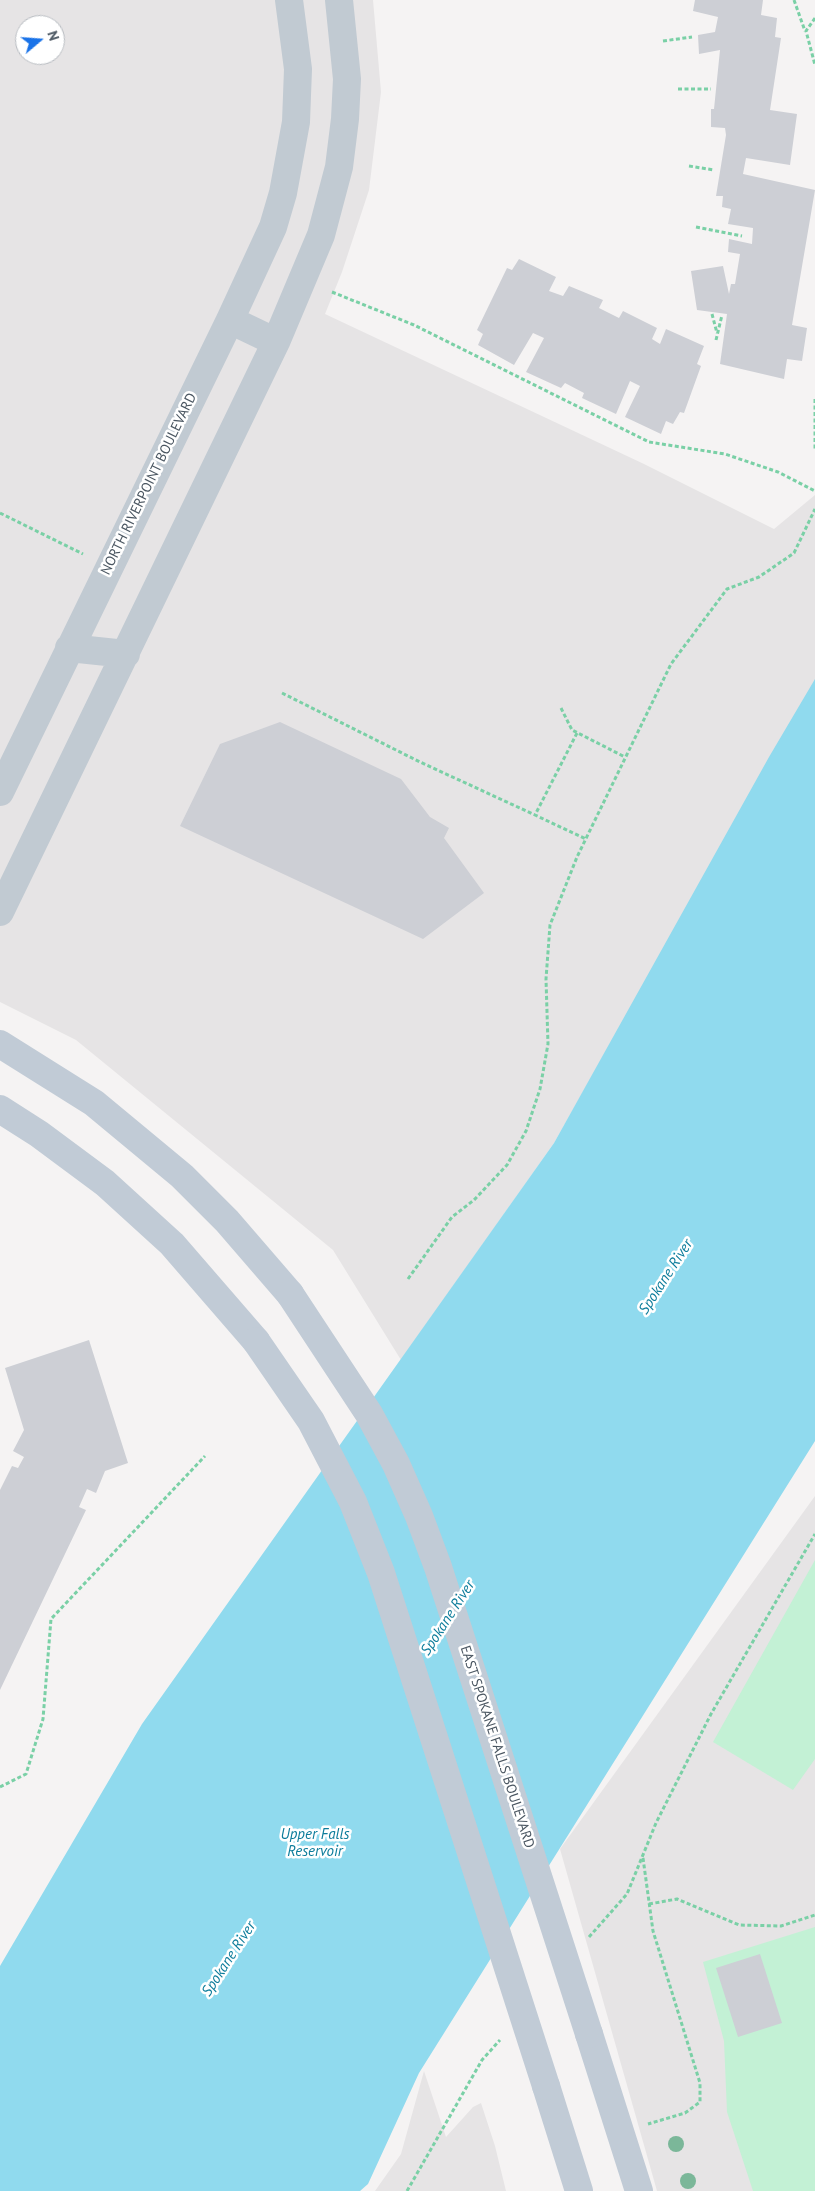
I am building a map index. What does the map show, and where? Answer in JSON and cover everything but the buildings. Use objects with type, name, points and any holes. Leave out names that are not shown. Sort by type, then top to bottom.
[{"type":"main road","name":"EAST SPOKANE FALLS BOULEVARD","points":[[0,1044],[94,1103],[174,1170],[228,1222],[290,1294],[369,1414],[396,1464],[419,1516],[438,1567],[639,2191]]},
{"type":"main road","points":[[0,1109],[39,1134],[105,1182],[172,1244],[256,1341],[311,1420],[353,1502],[381,1573],[579,2191]]},
{"type":"street","name":"NORTH RIVERPOINT BOULEVARD","points":[[0,792],[230,320],[272,227],[290,162],[296,122],[298,78],[289,0]]},
{"type":"street","points":[[0,912],[276,342],[321,235],[339,167],[346,119],[347,79],[339,0]]},
{"type":"street","points":[[230,320],[276,342]]},
{"type":"street","points":[[69,648],[126,654]]},
{"type":"path","points":[[794,0],[806,31],[815,65]]},
{"type":"path","points":[[806,31],[815,18]]},
{"type":"path","points":[[663,41],[692,37]]},
{"type":"path","points":[[678,89],[711,89]]},
{"type":"path","points":[[689,166],[714,170]]},
{"type":"path","points":[[696,226],[742,236]]},
{"type":"path","points":[[332,292],[414,325],[649,442],[725,454],[778,472],[815,490]]},
{"type":"path","points":[[712,314],[717,333]]},
{"type":"path","points":[[716,340],[722,315]]},
{"type":"path","points":[[815,399],[815,449]]},
{"type":"path","points":[[408,1279],[452,1217],[474,1200],[508,1165],[526,1131],[540,1089],[548,1044],[546,979],[550,925],[586,839],[671,664],[727,589],[759,577],[794,553],[815,509]]},
{"type":"path","points":[[0,514],[109,566]]},
{"type":"path","points":[[282,693],[420,762],[586,839]]},
{"type":"path","points":[[561,708],[572,730],[625,757]]},
{"type":"path","points":[[535,815],[577,733]]},
{"type":"path","points":[[0,1786],[26,1774],[44,1720],[51,1619],[205,1456]]},
{"type":"path","points":[[584,1942],[627,1894],[656,1823],[711,1714],[815,1534]]},
{"type":"path","points":[[643,1854],[653,1931],[700,2082],[700,2102],[684,2113],[647,2124]]},
{"type":"path","points":[[649,1904],[677,1899],[739,1925],[781,1926],[815,1915]]},
{"type":"path","points":[[407,2191],[482,2060],[501,2038]]},
{"type":"shaded area","points":[[0,0],[373,0],[381,92],[369,190],[342,272],[325,314],[644,464],[774,529],[815,495],[815,684],[554,1143],[401,1360],[333,1250],[76,1040],[0,1002]]},
{"type":"shaded area","points":[[815,1496],[815,2191],[657,2191],[560,1849]]},
{"type":"shaded area","points":[[424,2071],[446,2137],[473,2107],[481,2103],[495,2146],[506,2191],[375,2191],[401,2154]]},
{"type":"green space","points":[[815,1560],[815,1759],[793,1790],[713,1742]]},
{"type":"green space","points":[[815,1927],[815,2191],[753,2191],[727,2112],[724,2041],[703,1962]]},
{"type":"water","name":"Upper Falls Reservoir","points":[[815,679],[815,1441],[419,2073],[368,2184],[360,2191],[0,2191],[0,1966],[142,1724],[554,1143],[769,757]]},
{"type":"water label","name":"Spokane River","points":[[666,1277]]},
{"type":"water label","name":"Spokane River","points":[[448,1618]]},
{"type":"water label","name":"Spokane River","points":[[229,1959]]}]
